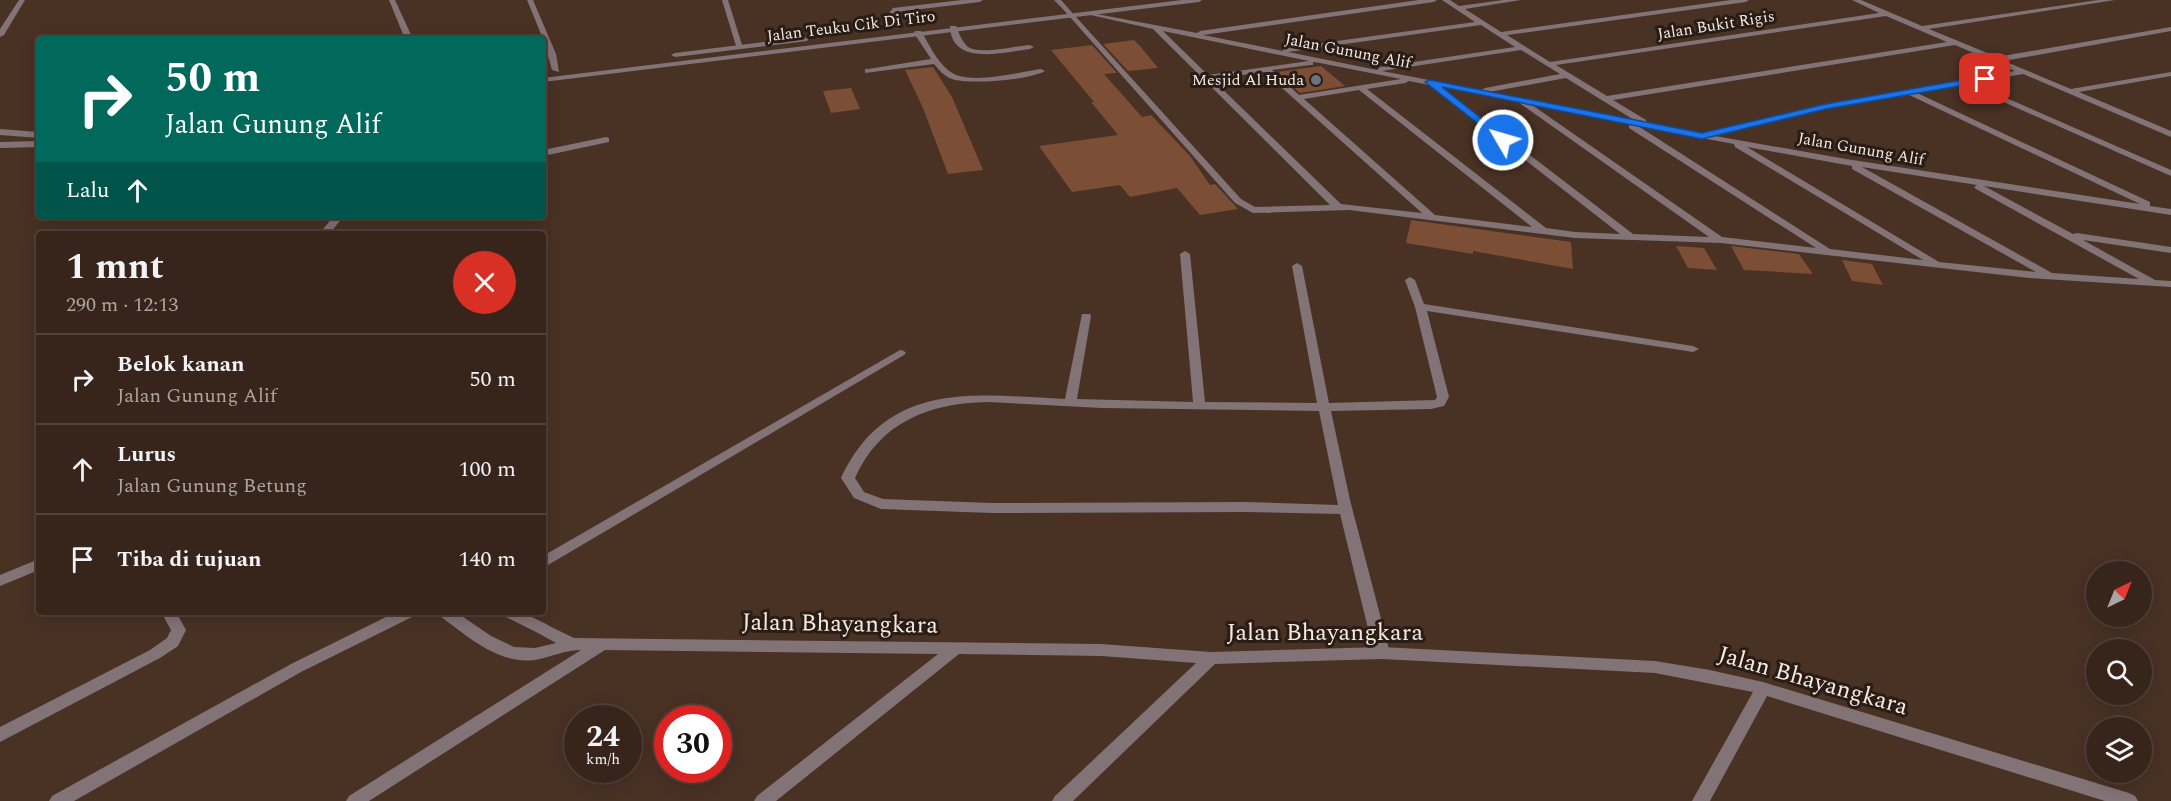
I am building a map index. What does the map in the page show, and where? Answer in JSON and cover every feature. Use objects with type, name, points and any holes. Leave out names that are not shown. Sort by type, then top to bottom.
[{"type":"street","points":[[0,34],[22,0]]},
{"type":"street","points":[[393,0],[408,36]]},
{"type":"street","points":[[530,0],[545,36]]},
{"type":"street","points":[[725,0],[740,46]]},
{"type":"street","points":[[897,27],[893,10],[981,0]]},
{"type":"street","points":[[1057,0],[1238,201],[1253,210],[1337,206],[1543,231],[1721,240],[2050,276],[2171,284]]},
{"type":"street","name":"Jalan Teuku Cik Di Tiro","points":[[546,72],[646,63],[919,29],[953,28],[1134,0]]},
{"type":"street","name":"Jalan Teuku Cik Di Tiro","points":[[931,24],[1067,11],[1088,13],[1199,0]]},
{"type":"street","points":[[1190,34],[1434,0]]},
{"type":"street","points":[[1445,0],[1648,125]]},
{"type":"street","points":[[1459,8],[1518,0]]},
{"type":"street","points":[[1499,34],[1746,0]]},
{"type":"street","points":[[1859,0],[1919,29],[2171,134]]},
{"type":"street","points":[[1919,29],[2112,0]]},
{"type":"street","name":"Jalan Gunung Alif","points":[[1088,13],[1702,136],[1846,162],[2171,212]]},
{"type":"street","name":"Jalan Bukit Rigis","points":[[1550,64],[1886,14]]},
{"type":"street","points":[[1276,52],[1482,23]]},
{"type":"street","name":"Jalan Teuku Cik Di Tiro","points":[[886,29],[897,27],[919,29]]},
{"type":"street","points":[[1155,27],[1337,206]]},
{"type":"street","points":[[953,28],[964,48],[969,51],[979,52],[1030,46]]},
{"type":"street","points":[[919,29],[936,61],[946,74],[964,80],[1041,71]]},
{"type":"street","points":[[1993,60],[2171,29]]},
{"type":"street","name":"Jalan Teuku Cik Di Tiro","points":[[546,80],[740,46],[808,38]]},
{"type":"street","points":[[546,39],[556,70]]},
{"type":"street","points":[[1605,99],[1954,43]]},
{"type":"street","points":[[1370,71],[1521,48]]},
{"type":"street","points":[[868,71],[936,61]]},
{"type":"street","points":[[1207,77],[1320,61]]},
{"type":"street","points":[[1265,68],[1433,217]]},
{"type":"street","points":[[1702,136],[1826,106],[2022,72]]},
{"type":"street","points":[[2070,92],[2171,74]]},
{"type":"street","points":[[1478,91],[1568,75]]},
{"type":"street","points":[[1299,97],[1412,79]]},
{"type":"street","points":[[1430,82],[1629,236]]},
{"type":"street","points":[[1965,82],[2171,173]]},
{"type":"street","points":[[1361,88],[1543,231]]},
{"type":"street","points":[[1907,91],[2161,211]]},
{"type":"street","points":[[1518,99],[1721,240]]},
{"type":"street","points":[[1626,122],[1828,251]]},
{"type":"street","points":[[2159,129],[2171,127]]},
{"type":"street","points":[[0,132],[36,135]]},
{"type":"street","points":[[0,143],[13,134]]},
{"type":"street","points":[[546,152],[606,140]]},
{"type":"street","points":[[1732,141],[1939,265]]},
{"type":"street","points":[[0,143],[36,144]]},
{"type":"street","points":[[1846,162],[2050,276]]},
{"type":"street","points":[[1970,182],[2155,283]]},
{"type":"street","points":[[2070,235],[2171,250]]},
{"type":"street","points":[[1185,254],[1199,405]]},
{"type":"street","points":[[1297,266],[1332,450],[1382,653]]},
{"type":"street","points":[[1347,510],[1246,507],[992,508],[881,504],[859,495],[848,478],[855,460],[883,430],[938,403],[983,398],[1070,403],[1324,407],[1431,405],[1440,402],[1443,397],[1420,307],[1410,280]]},
{"type":"street","points":[[1420,307],[1693,349]]},
{"type":"street","points":[[1070,403],[1086,316]]},
{"type":"street","points":[[546,561],[900,352]]},
{"type":"street","points":[[0,581],[36,565]]},
{"type":"street","points":[[0,735],[155,654],[173,642],[179,630],[170,615]]},
{"type":"street","points":[[58,801],[296,668],[403,615]]},
{"type":"street","points":[[449,615],[479,636],[515,654],[544,652],[572,644]]},
{"type":"street","name":"Jalan Bhayangkara","points":[[515,615],[572,644],[1101,650],[1211,658],[1382,653],[1655,668],[1710,676],[1763,688],[2129,801]]},
{"type":"street","points":[[355,801],[602,645]]},
{"type":"street","points":[[763,801],[954,650]]},
{"type":"street","points":[[1061,801],[1211,658]]},
{"type":"street","points":[[1701,801],[1763,688]]},
{"type":"building","points":[[1134,40],[1158,68],[1128,71],[1103,44]]},
{"type":"building","points":[[1092,45],[1117,73],[1104,74],[1142,117],[1151,115],[1190,156],[1210,185],[1215,184],[1238,209],[1200,215],[1177,188],[1130,197],[1120,185],[1072,192],[1039,146],[1118,135],[1051,50]]},
{"type":"building","name":"Mesjid Al Huda","points":[[1321,66],[1345,86],[1300,93],[1277,72]]},
{"type":"building","points":[[933,67],[952,97],[983,170],[948,174],[923,108],[905,70]]},
{"type":"building","points":[[851,88],[860,109],[831,113],[823,91]]},
{"type":"building","points":[[1411,220],[1571,242],[1573,269],[1473,251],[1473,254],[1406,243]]},
{"type":"building","points":[[1676,246],[1704,248],[1717,270],[1688,268]]},
{"type":"building","points":[[1731,246],[1799,254],[1813,274],[1744,270]]},
{"type":"building","points":[[1842,260],[1872,264],[1883,285],[1852,281]]},
{"type":"place","name":"Mesjid Al Huda","points":[[1316,80]]},
{"type":"route","points":[[1503,140],[1430,82],[1702,136],[1826,106],[1985,79]]}]
